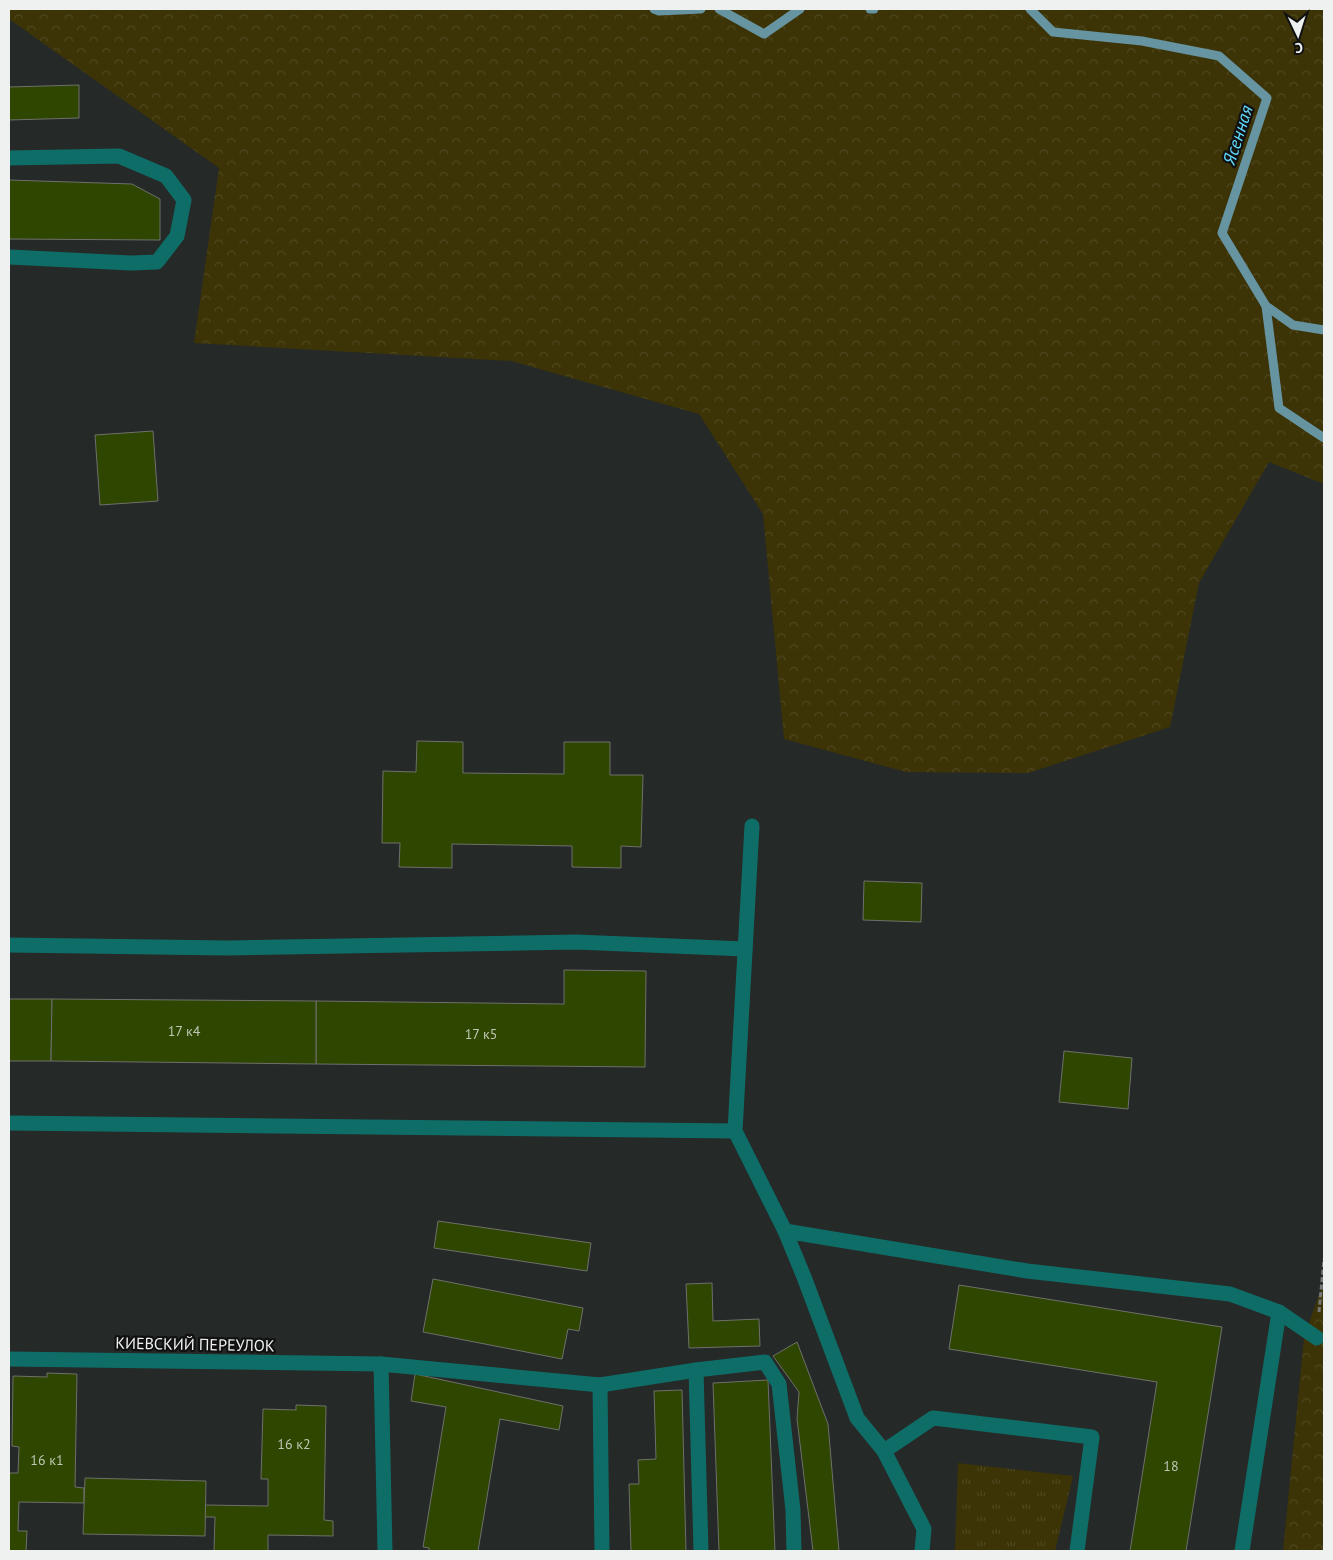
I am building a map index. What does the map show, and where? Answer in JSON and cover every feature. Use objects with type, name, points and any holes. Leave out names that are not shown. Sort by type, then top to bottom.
[{"type":"street","points":[[9,158],[119,156],[166,176],[184,200],[177,236],[157,262],[131,263],[9,257]]},
{"type":"street","points":[[752,826],[735,1131],[785,1232],[804,1276],[857,1418],[884,1451],[924,1529],[922,1551]]},
{"type":"street","points":[[9,945],[227,948],[576,942],[745,948]]},
{"type":"street","points":[[9,1124],[735,1131]]},
{"type":"street","points":[[785,1232],[1027,1271],[1230,1294],[1279,1312],[1317,1338]]},
{"type":"street","points":[[1242,1551],[1279,1312]]},
{"type":"street","name":"КИЕВСКИЙ ПЕРЕУЛОК","points":[[9,1359],[381,1364],[600,1385],[696,1370],[764,1362],[779,1384],[793,1510],[794,1551]]},
{"type":"street","points":[[381,1364],[385,1551]]},
{"type":"street","points":[[696,1370],[701,1551]]},
{"type":"street","points":[[600,1385],[602,1551]]},
{"type":"street","points":[[884,1451],[933,1418],[1092,1437],[1077,1551]]},
{"type":"path","points":[[1317,1338],[1324,1258]]},
{"type":"green space","points":[[9,9],[1324,9],[1324,484],[1269,462],[1199,583],[1170,727],[1028,773],[906,772],[784,739],[763,514],[699,414],[511,361],[194,343],[219,168],[9,19]]},
{"type":"green space","points":[[1324,1280],[1324,1551],[1283,1551],[1304,1338]]},
{"type":"green space","points":[[958,1463],[1073,1476],[1055,1551],[955,1551]]},
{"type":"building","points":[[79,85],[79,118],[9,120],[9,87]]},
{"type":"building","points":[[9,180],[132,184],[160,199],[160,240],[9,239]]},
{"type":"building","points":[[153,431],[158,501],[100,505],[95,435]]},
{"type":"building","points":[[417,741],[463,742],[463,773],[564,774],[564,742],[610,742],[610,775],[643,775],[641,847],[621,846],[621,868],[572,867],[572,846],[452,844],[452,868],[399,867],[400,843],[382,843],[383,771],[416,772]]},
{"type":"building","points":[[864,881],[922,883],[921,922],[863,920]]},
{"type":"building","points":[[564,970],[646,971],[645,1067],[316,1064],[316,1001],[564,1004]]},
{"type":"building","points":[[9,999],[52,999],[51,1061],[9,1061]]},
{"type":"building","points":[[52,999],[316,1001],[316,1064],[51,1061]]},
{"type":"building","points":[[1064,1051],[1132,1058],[1128,1109],[1059,1102]]},
{"type":"building","points":[[438,1221],[591,1243],[587,1271],[434,1248]]},
{"type":"building","points":[[433,1279],[583,1308],[579,1331],[568,1329],[562,1359],[423,1332]]},
{"type":"building","points":[[712,1283],[713,1321],[759,1319],[760,1346],[689,1348],[686,1284]]},
{"type":"building","points":[[959,1285],[1222,1327],[1186,1551],[1130,1551],[1157,1382],[949,1349]]},
{"type":"building","points":[[797,1342],[828,1424],[839,1551],[813,1551],[797,1419],[799,1392],[773,1356]]},
{"type":"building","points":[[47,1373],[77,1374],[75,1487],[84,1488],[84,1503],[19,1502],[18,1531],[27,1531],[26,1551],[9,1551],[9,1473],[18,1473],[19,1447],[12,1446],[13,1376],[47,1377]]},
{"type":"building","points":[[415,1374],[563,1406],[559,1430],[500,1419],[478,1551],[429,1551],[429,1548],[423,1547],[446,1407],[411,1401]]},
{"type":"building","points":[[768,1380],[775,1551],[719,1551],[713,1383]]},
{"type":"building","points":[[682,1390],[686,1551],[631,1551],[629,1484],[639,1484],[638,1460],[656,1459],[654,1391]]},
{"type":"building","points":[[296,1405],[326,1406],[324,1520],[333,1521],[333,1536],[268,1535],[268,1551],[214,1551],[215,1517],[205,1517],[205,1505],[268,1506],[268,1479],[261,1479],[263,1409],[296,1410]]},
{"type":"building","points":[[85,1478],[206,1481],[205,1536],[83,1534]]},
{"type":"waterway","name":"Ясенная","points":[[654,9],[659,11],[701,9]]},
{"type":"waterway","name":"Ясенная","points":[[719,9],[764,34],[800,9]]},
{"type":"waterway","name":"Ясенная","points":[[1030,9],[1053,32],[1142,41],[1219,56],[1267,98],[1222,233],[1266,306],[1293,325],[1324,330]]},
{"type":"waterway","points":[[1266,306],[1279,408],[1324,438]]}]
